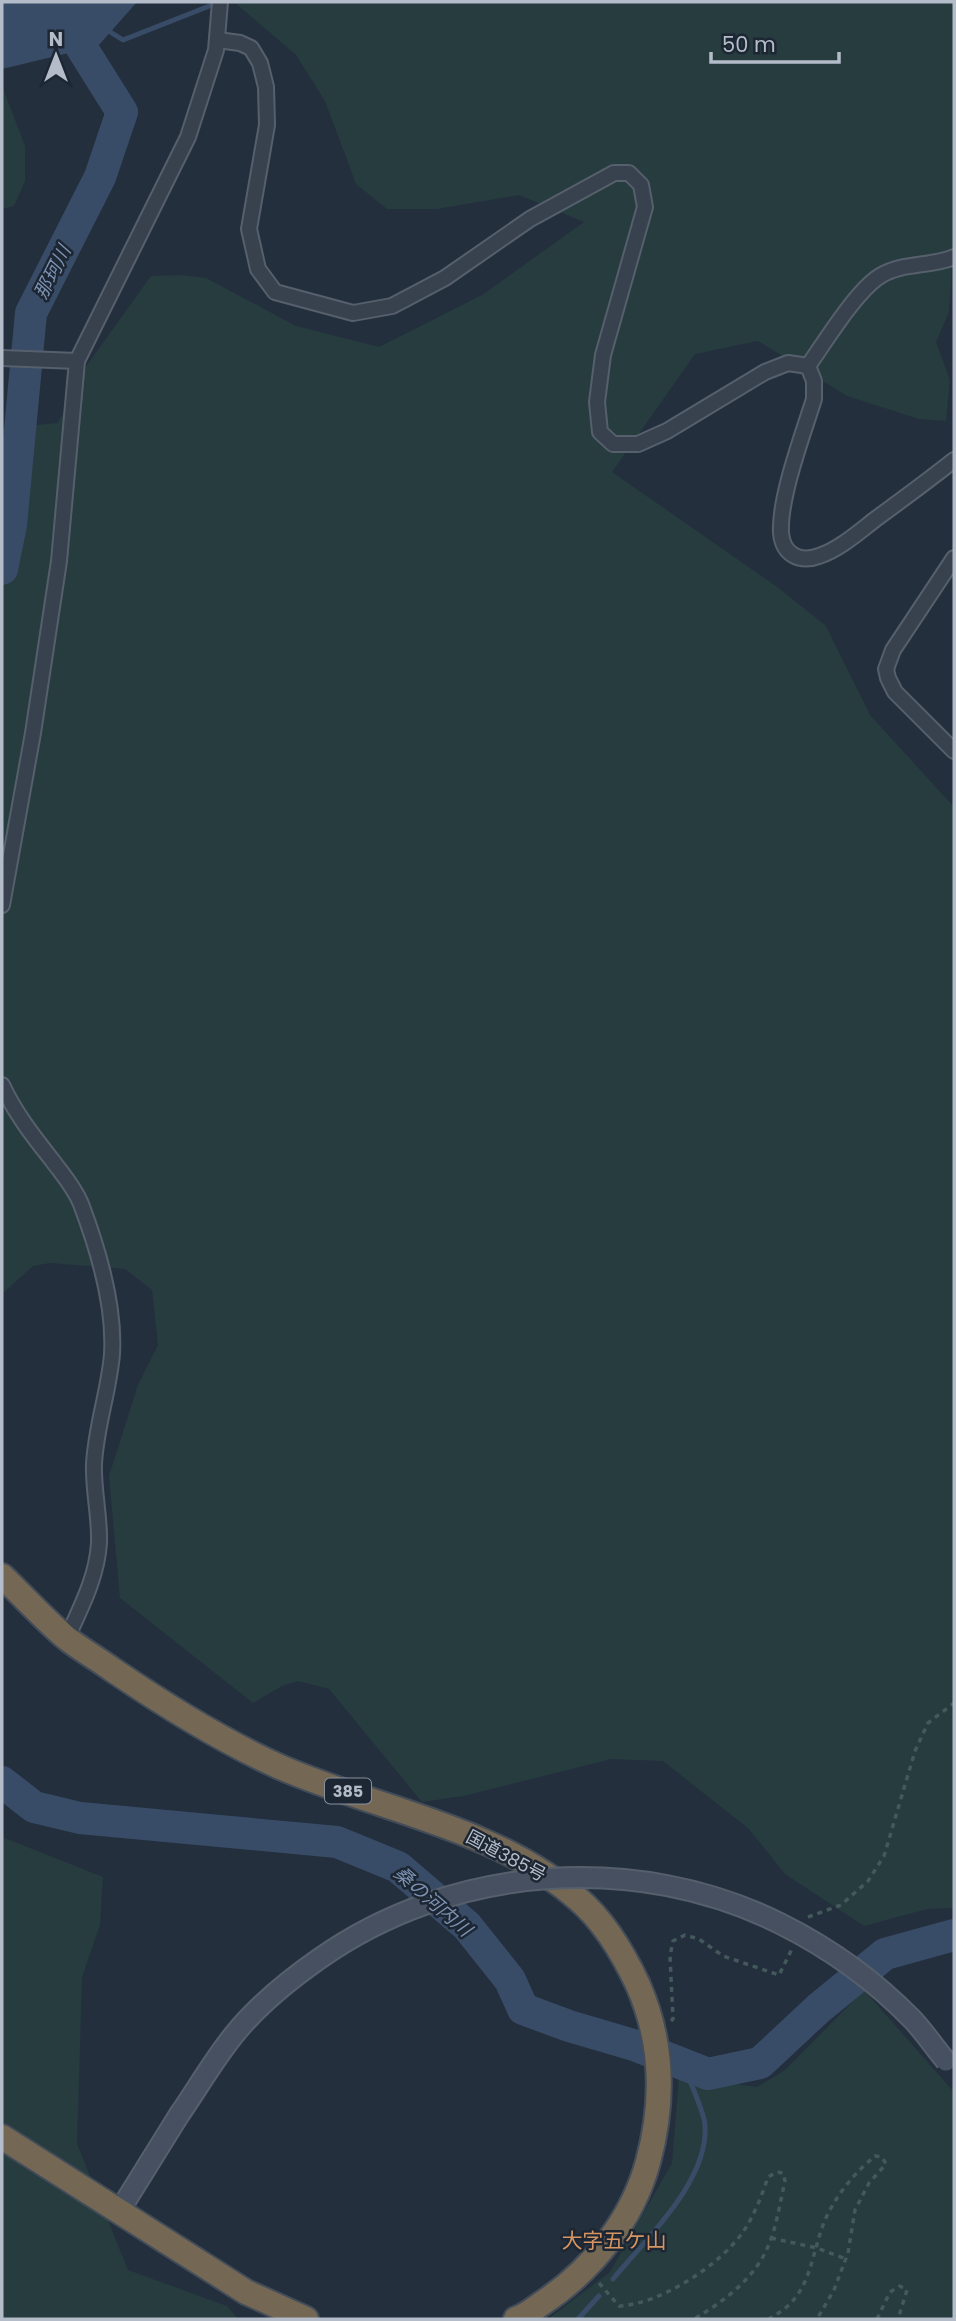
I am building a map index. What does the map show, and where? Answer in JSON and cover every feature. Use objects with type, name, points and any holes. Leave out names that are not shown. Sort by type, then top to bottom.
[{"type":"highway","name":"国道385号","points":[[2,1576],[66,1638],[151,1696],[280,1767],[480,1839],[530,1865],[579,1899],[613,1941],[633,1975],[654,2032],[660,2081],[656,2132],[645,2172],[629,2209],[607,2244],[585,2269],[554,2296],[516,2319]]},
{"type":"highway","points":[[2,2137],[246,2292],[306,2319]]},
{"type":"main road","points":[[120,2210],[179,2115],[234,2035],[290,1982],[347,1940],[427,1903],[490,1885],[563,1877],[651,1882],[692,1890],[736,1904],[782,1924],[831,1952],[879,1989],[914,2021],[950,2066]]},
{"type":"street","points":[[2,905],[60,561],[77,361],[188,137],[204,93],[218,40],[220,2]]},
{"type":"street","points":[[218,40],[240,43],[251,48],[260,63],[267,87],[267,125],[249,229],[258,269],[275,292],[353,313],[392,306],[445,278],[542,213],[614,173],[629,173],[641,185],[645,207],[603,355],[597,402],[600,432],[613,444],[638,443],[667,431],[765,372],[788,363],[808,366]]},
{"type":"street","points":[[808,366],[858,298],[879,276],[903,267],[943,262],[954,257]]},
{"type":"street","points":[[2,358],[77,361]]},
{"type":"street","points":[[808,366],[814,381],[814,399],[782,512],[781,534],[784,548],[793,556],[802,559],[820,556],[852,538],[954,460]]},
{"type":"street","points":[[954,558],[892,650],[886,668],[895,692],[954,751]]},
{"type":"street","points":[[2,1086],[13,1107],[69,1181],[81,1204],[112,1312],[112,1355],[98,1428],[94,1466],[99,1540],[97,1563],[90,1587],[66,1638]]},
{"type":"path","points":[[807,1918],[841,1905],[868,1881],[884,1856],[915,1751],[928,1723],[954,1703]]},
{"type":"path","points":[[654,2032],[673,2019],[670,1956],[673,1941],[685,1935],[699,1939],[723,1956],[779,1975],[796,1941]]},
{"type":"path","points":[[768,2319],[780,2314],[801,2293],[824,2224],[837,2198],[865,2165],[875,2156],[882,2157],[886,2164],[869,2183],[855,2210],[846,2259],[834,2290],[817,2319]]},
{"type":"path","points":[[585,2269],[619,2306],[635,2305],[682,2285],[710,2266],[743,2232],[768,2177],[777,2172],[783,2173],[785,2181],[769,2246],[747,2278],[716,2307],[694,2319]]},
{"type":"path","points":[[771,2238],[817,2248],[846,2259]]},
{"type":"path","points":[[877,2319],[890,2292],[900,2286],[907,2290],[898,2319]]},
{"type":"green space","points":[[234,2],[954,2],[954,231],[949,312],[936,342],[950,380],[946,421],[919,419],[847,396],[758,341],[695,354],[612,472],[776,586],[826,626],[870,715],[954,807],[954,1908],[927,1909],[864,1926],[785,1874],[749,1829],[663,1761],[611,1759],[463,1796],[422,1802],[329,1689],[298,1681],[282,1686],[253,1703],[120,1598],[109,1476],[138,1385],[158,1345],[152,1290],[125,1269],[50,1263],[33,1266],[2,1294],[2,428],[58,423],[87,365],[151,276],[182,275],[206,278],[296,326],[379,347],[482,295],[584,222],[519,195],[437,209],[387,209],[356,184],[325,101],[296,55]]},
{"type":"green space","points":[[2,86],[25,146],[25,181],[14,206],[2,209]]},
{"type":"green space","points":[[2,1837],[103,1877],[100,1925],[82,1977],[77,2144],[128,2270],[227,2306],[238,2319],[2,2319]]},
{"type":"green space","points":[[864,1990],[954,2092],[954,2319],[548,2319],[610,2272],[672,2163],[679,2076],[757,2087],[785,2070]]},
{"type":"water","points":[[2,2],[137,2],[98,46],[2,69]]},
{"type":"waterway","name":"那珂川","points":[[2,569],[11,525],[31,313],[100,177],[122,112],[53,2]]},
{"type":"waterway","points":[[107,30],[123,40],[217,3]]},
{"type":"waterway","name":"桑の河内川","points":[[2,1782],[34,1807],[80,1818],[337,1842],[398,1867],[467,1926],[510,1980],[523,2009],[637,2046],[708,2074],[760,2063],[819,2008],[885,1954],[954,1935]]},
{"type":"waterway","points":[[613,2279],[673,2208],[697,2167],[704,2146],[704,2119],[683,2064]]},
{"type":"waterway","points":[[578,2319],[599,2296]]},
{"type":"district","name":"大字五ケ山","points":[[614,2241]]}]
